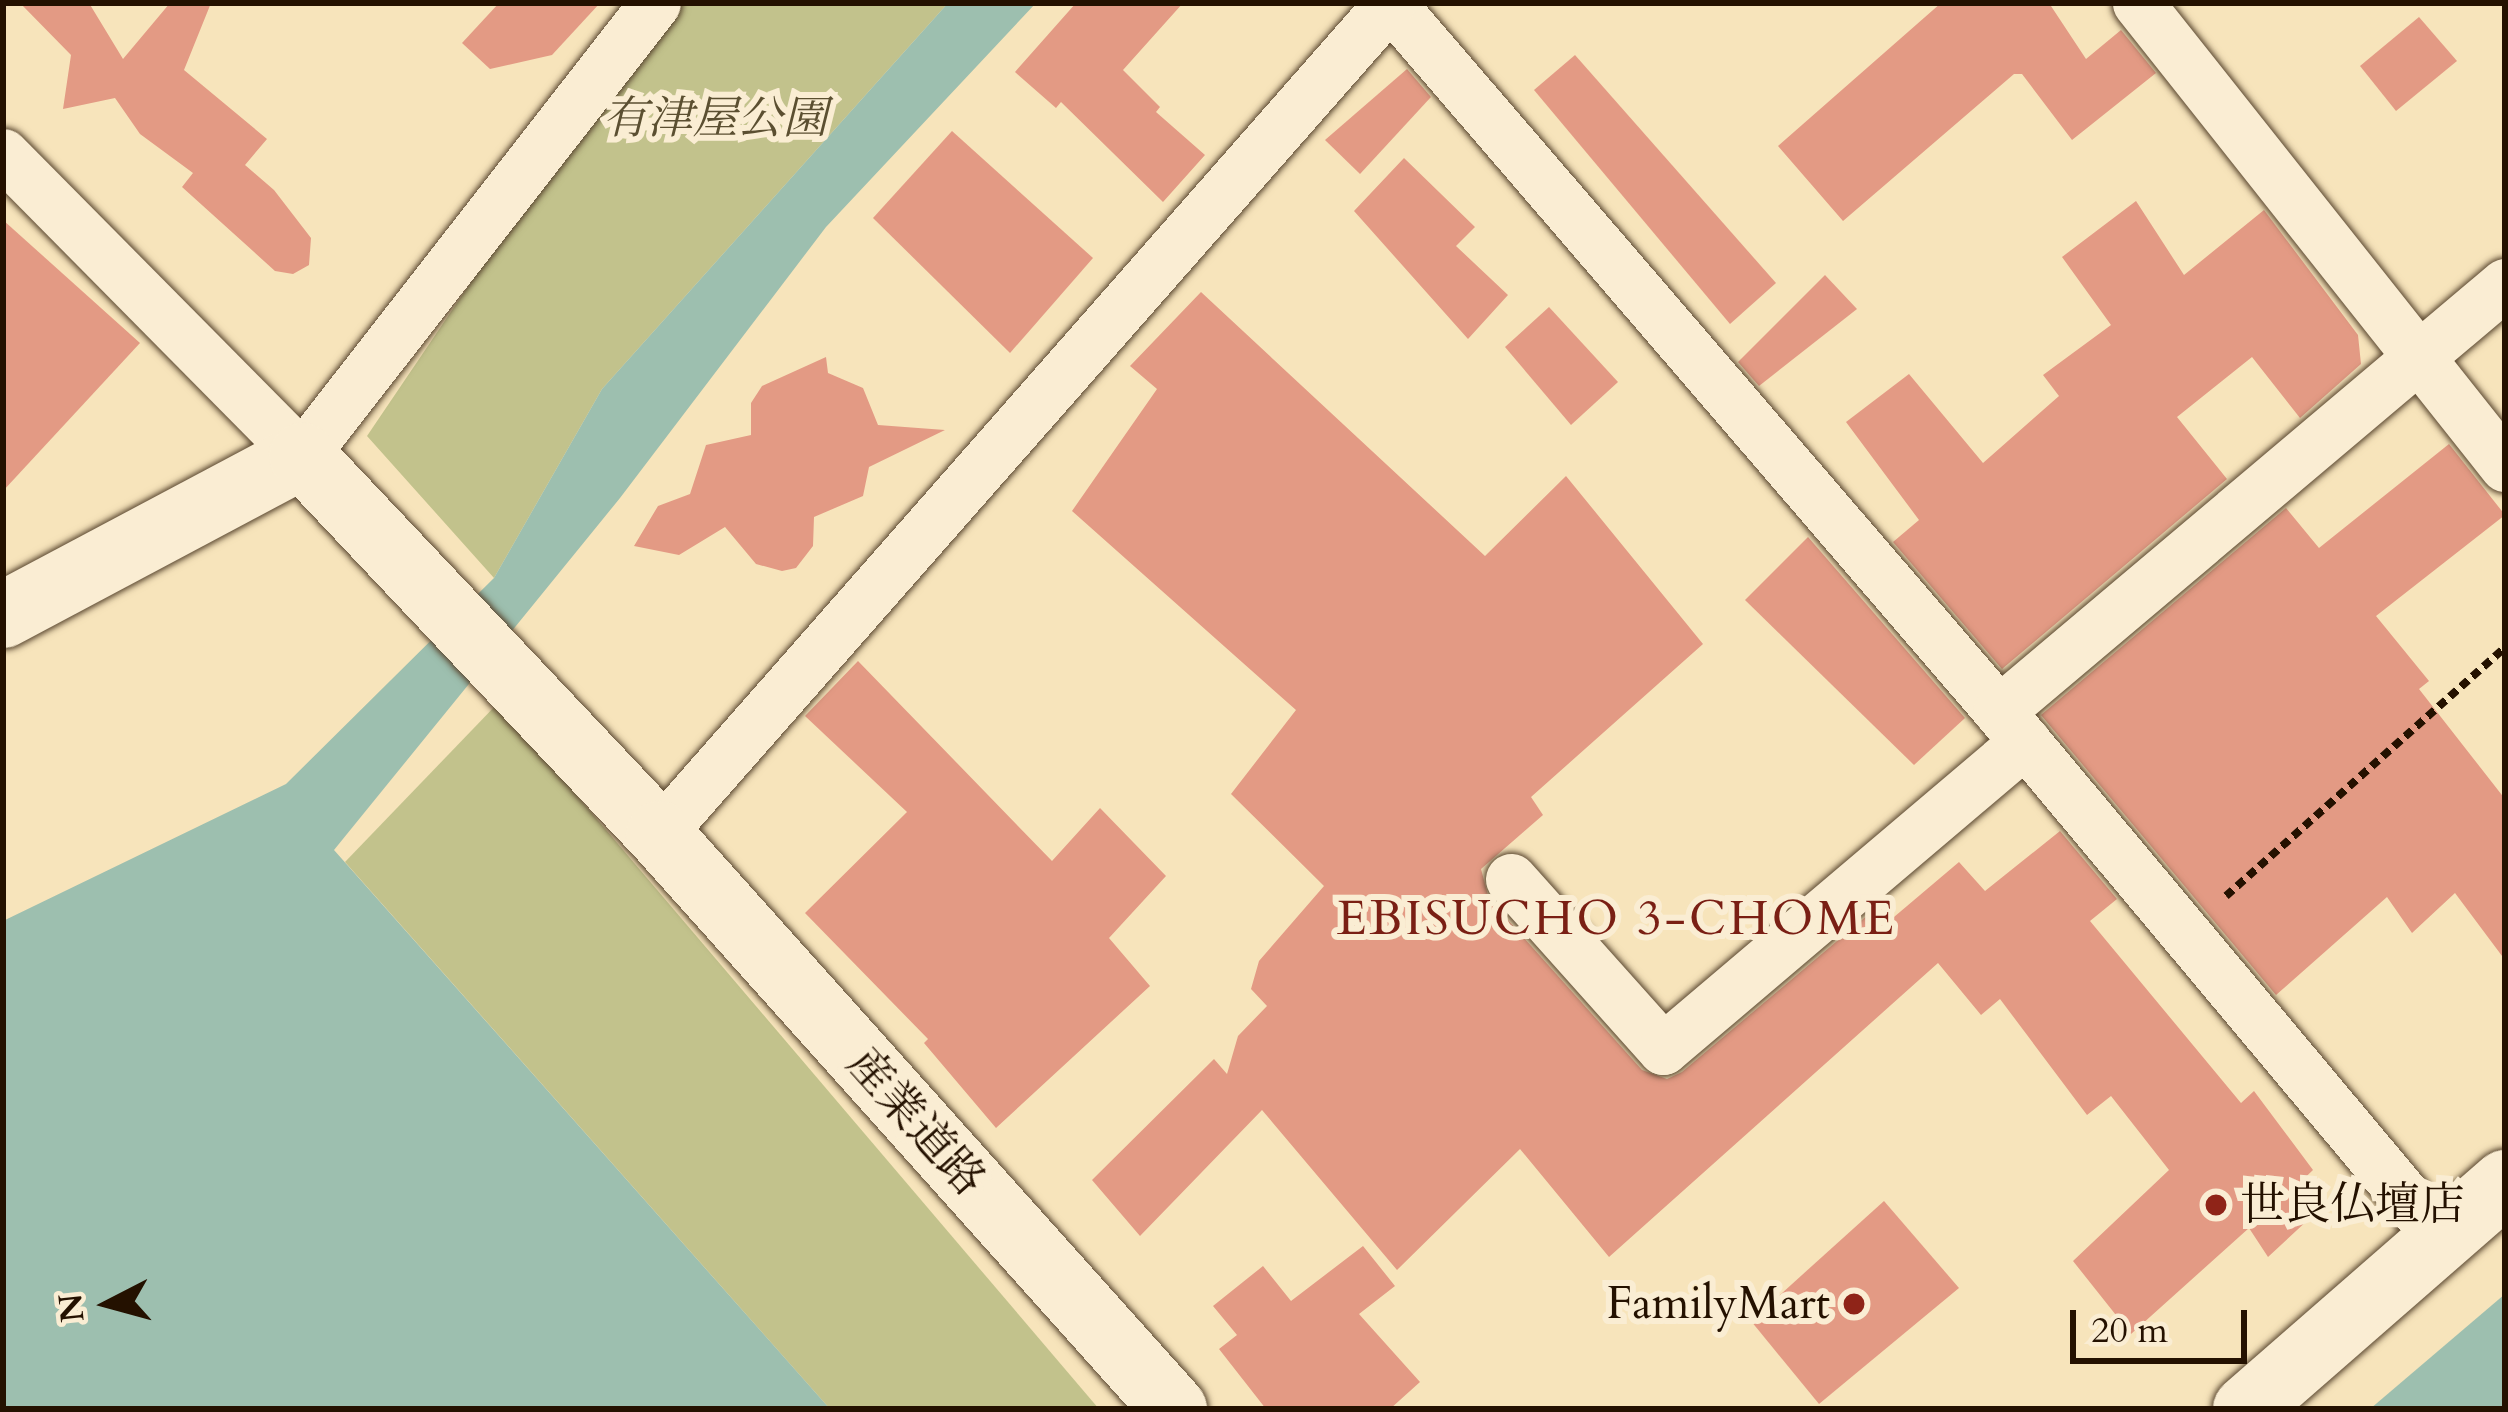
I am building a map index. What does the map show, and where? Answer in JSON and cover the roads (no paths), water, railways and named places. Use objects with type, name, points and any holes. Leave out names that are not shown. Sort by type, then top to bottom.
[{"type":"street","points":[[3,615],[302,456],[655,3]]},
{"type":"street","points":[[659,834],[1390,3],[2012,727],[2441,1239]]},
{"type":"street","points":[[2138,3],[2505,466]]},
{"type":"street","points":[[3,154],[302,456]]},
{"type":"street","points":[[1511,878],[1663,1048],[2418,358],[2505,284]]},
{"type":"street","name":"産業道路","points":[[302,456],[659,834],[1174,1409]]},
{"type":"street","points":[[2246,1409],[2505,1183]]},
{"type":"place","name":"世良仏壇店","points":[[2216,1205]]},
{"type":"place","name":"FamilyMart","points":[[1854,1304]]},
{"type":"district","name":"EBISUCHO 3-CHOME","points":[[1617,919]]},
{"type":"park label","name":"有津屋公園","points":[[715,119]]}]
